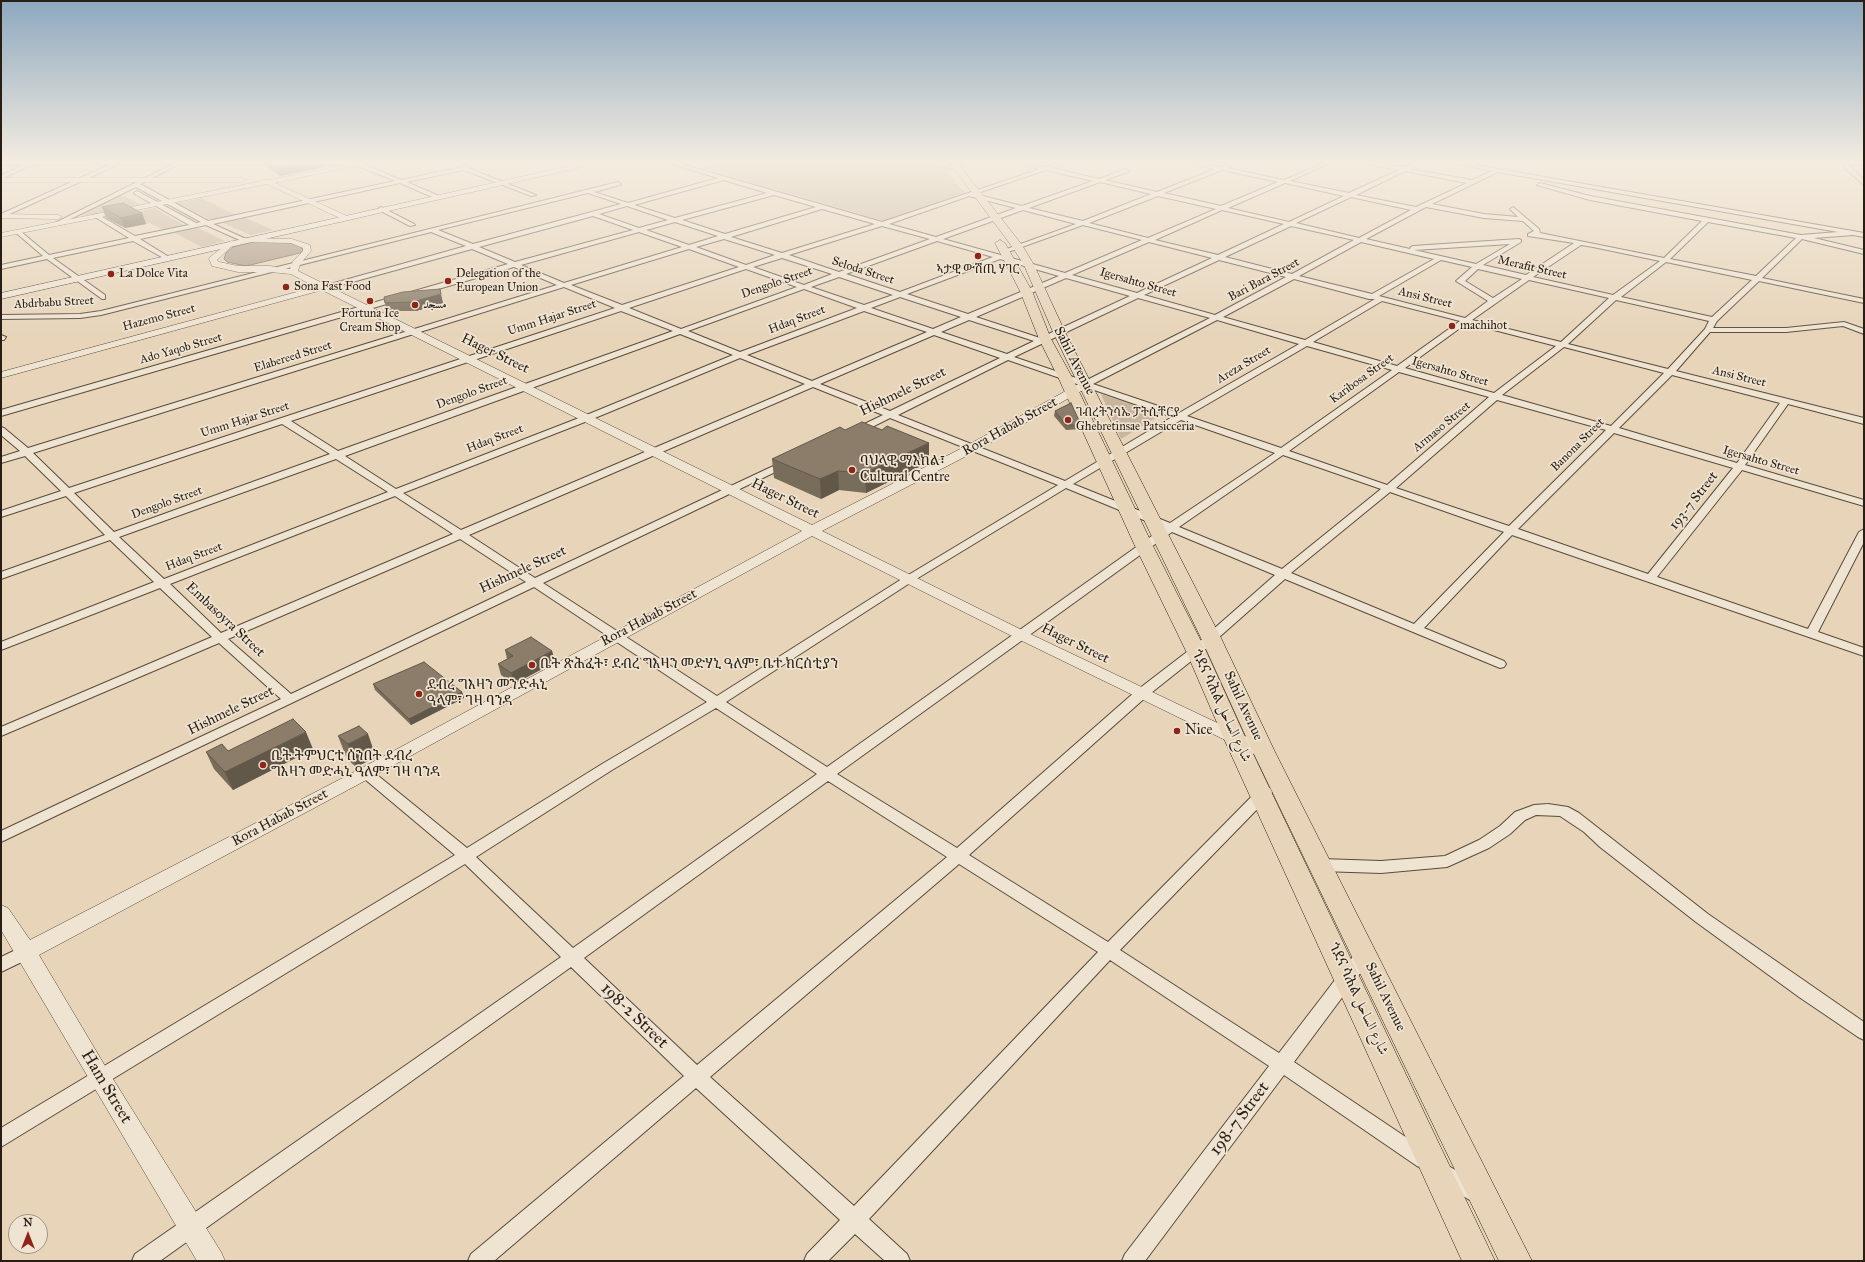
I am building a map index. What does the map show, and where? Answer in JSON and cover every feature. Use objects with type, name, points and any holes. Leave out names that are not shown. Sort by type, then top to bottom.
[{"type":"highway","points":[[992,221],[1032,289],[1048,337],[1112,456],[1127,509],[1157,532]]},
{"type":"highway","name":"Sahil Avenue","points":[[1112,456],[1157,532],[1204,645],[1264,752],[1270,787],[1321,865],[1516,1261]]},
{"type":"highway","name":"ጎደና ሳሕል شارع الساحل","points":[[1204,645],[1235,739],[1270,787],[1347,976],[1479,1261]]},
{"type":"main road","points":[[1,296],[331,221]]},
{"type":"street","points":[[58,223],[62,221]]},
{"type":"street","points":[[1,235],[64,221]]},
{"type":"street","points":[[105,221],[167,258]]},
{"type":"street","points":[[187,221],[231,243]]},
{"type":"street","points":[[203,221],[244,240],[278,240],[301,244],[307,247],[307,251],[294,267]]},
{"type":"street","points":[[1,267],[217,221]]},
{"type":"street","points":[[404,221],[412,225]]},
{"type":"street","points":[[294,267],[469,221]]},
{"type":"street","points":[[324,287],[574,221]]},
{"type":"street","points":[[613,221],[933,332],[1006,358],[1074,385],[1181,417],[1864,652]]},
{"type":"street","name":"Ado Yaqob Street","points":[[1,413],[516,264],[674,221]]},
{"type":"street","name":"Seloda Street","points":[[674,221],[967,317],[1048,337]]},
{"type":"street","name":"Elabereed Street","points":[[1,460],[564,285],[778,221]]},
{"type":"street","name":"Igersahto Street","points":[[871,221],[937,239],[1012,256],[1067,275],[1612,429],[1739,468],[1864,503]]},
{"type":"street","name":"Umm Hajar Street","points":[[1,514],[745,267],[892,221]]},
{"type":"street","name":"Dengolo Street","points":[[1,576],[678,331],[988,221]]},
{"type":"street","name":"Ansi Street","points":[[1075,221],[1864,421]]},
{"type":"street","name":"Hdaq Street","points":[[1,646],[587,418],[740,355],[865,308],[1012,256],[1089,221]]},
{"type":"street","points":[[1,732],[810,384],[1194,221]]},
{"type":"street","name":"Merafit Street","points":[[1280,221],[1714,320]]},
{"type":"street","name":"Hishmele Street","points":[[848,435],[890,416],[1048,337],[1220,258],[1294,221]]},
{"type":"street","name":"Bari Bara Street","points":[[1074,385],[1216,318],[1396,221]]},
{"type":"street","points":[[1493,301],[1460,281],[1477,266],[1519,241],[1537,233],[1537,230],[1526,221]]},
{"type":"street","name":"Armaso Street","points":[[478,1261],[957,857],[1141,694],[1204,645],[1283,574],[1388,489],[1495,397],[1562,345],[1614,298],[1665,260],[1705,221]]},
{"type":"street","points":[[1711,221],[1801,237],[1864,252]]},
{"type":"street","points":[[1786,221],[1864,235]]},
{"type":"street","points":[[433,230],[678,331],[1127,509],[1157,532],[1283,574],[1500,664]]},
{"type":"street","points":[[18,232],[48,257],[102,297]]},
{"type":"street","points":[[1801,237],[1854,233]]},
{"type":"street","points":[[1533,234],[1863,300]]},
{"type":"street","name":"Banona Street","points":[[1416,629],[1511,530],[1670,372],[1708,330],[1714,320],[1801,237]]},
{"type":"street","points":[[1399,249],[1519,241]]},
{"type":"street","name":"Hager Street","points":[[231,243],[213,259],[215,264],[223,267],[238,269],[294,267],[324,287],[1021,635],[1264,752]]},
{"type":"street","name":"Karibosa Street","points":[[142,1261],[573,957],[1021,635],[1157,532],[1282,452],[1493,301],[1579,243]]},
{"type":"street","name":"Areza Street","points":[[1,1138],[466,856],[607,767],[716,702],[910,579],[1112,456],[1181,417],[1304,343],[1440,258]]},
{"type":"street","name":"Abdrbabu Street","points":[[1,317],[80,316],[101,313],[270,269]]},
{"type":"street","name":"Hazemo Street","points":[[1,375],[324,287]]},
{"type":"street","points":[[1708,330],[1773,331],[1844,324],[1864,332]]},
{"type":"street","name":"Rora Habab Street","points":[[1,965],[366,773],[813,530],[972,448],[1074,385]]},
{"type":"street","name":"193-7 Street","points":[[1651,578],[1739,468],[1786,401]]},
{"type":"street","points":[[283,420],[827,774],[1109,951],[1484,1198]]},
{"type":"street","name":"Embasoyra Street","points":[[1,430],[27,452],[162,583],[290,700]]},
{"type":"street","name":"Hishmele Street","points":[[1,837],[729,489],[799,457]]},
{"type":"street","points":[[1812,633],[1863,536]]},
{"type":"street","name":"198-2 Street","points":[[366,773],[466,856],[697,1077],[900,1261]]},
{"type":"street","points":[[814,1261],[1109,951],[1270,787]]},
{"type":"street","points":[[1321,865],[1381,867],[1447,861],[1484,844],[1505,830],[1520,816],[1534,810],[1548,809],[1563,811],[1589,828],[1605,843],[1702,918],[1805,992],[1864,1032]]},
{"type":"street","name":"Ham Street","points":[[1,913],[212,1261]]},
{"type":"street","name":"198-7 Street","points":[[1132,1261],[1364,955]]},
{"type":"shaded area","points":[[140,221],[176,221],[187,227],[165,231],[150,223],[146,224]]},
{"type":"shaded area","points":[[252,221],[273,230],[251,235],[221,222]]},
{"type":"shaded area","points":[[196,227],[225,241],[202,247],[173,232]]},
{"type":"shaded area","points":[[256,241],[294,243],[303,250],[300,253],[246,266],[227,262],[224,259],[226,253],[233,247]]},
{"type":"shaded area","points":[[1101,394],[1162,414],[1121,439]]},
{"type":"building","points":[[440,289],[441,294],[413,302],[385,303],[384,297],[403,292]]},
{"type":"building","name":"ገብረትንሳኤ ፓትሲቸርያ Ghebretinsae Patsicceria","points":[[1071,403],[1081,425],[1066,425],[1055,411]]},
{"type":"building","points":[[862,422],[882,430],[887,426],[929,443],[865,473],[838,471],[820,479],[772,459],[840,427],[845,430]]},
{"type":"building","points":[[531,637],[552,651],[511,673],[498,664],[513,656],[505,650]]},
{"type":"building","name":"ደብረ ግእዛን መንድሓኒ ዓላም፣ ገዛ ባንዳ","points":[[424,662],[462,692],[409,719],[373,684]]},
{"type":"building","points":[[293,719],[306,732],[225,772],[206,752],[222,744],[228,751]]},
{"type":"building","points":[[359,726],[368,734],[348,744],[338,736]]},
{"type":"place","name":"ኣታዊ ውሽጢ ሃገር","points":[[978,256]]},
{"type":"place","name":"La Dolce Vita","points":[[111,274]]},
{"type":"place","name":"Delegation of the European Union","points":[[448,281]]},
{"type":"place","name":"Sona Fast Food","points":[[286,287]]},
{"type":"place","name":"Fortuna Ice Cream Shop","points":[[370,301]]},
{"type":"place","name":"مسجد","points":[[415,305]]},
{"type":"place","name":"machihot","points":[[1452,326]]},
{"type":"place","name":"ገብረትንሳኤ ፓትሲቸርያ Ghebretinsae Patsicceria","points":[[1068,420]]},
{"type":"place","name":"ባህላዊ ማእከል፣ Cultural Centre","points":[[852,470]]},
{"type":"place","name":"ቤት ጽሕፈት፣ ደብረ ግእዛን መድሃኒ ዓለም፣ ቤተ ክርስቲያን","points":[[532,665]]},
{"type":"place","name":"ደብረ ግእዛን መንድሓኒ ዓላም፣ ገዛ ባንዳ","points":[[419,694]]},
{"type":"place","name":"Nice","points":[[1177,731]]},
{"type":"place","name":"ቤት ትምህርቲ ሰንበት ደብረ ግእዛን መድሓኒ ዓለም፣ ገዛ ባንዳ","points":[[263,765]]}]
